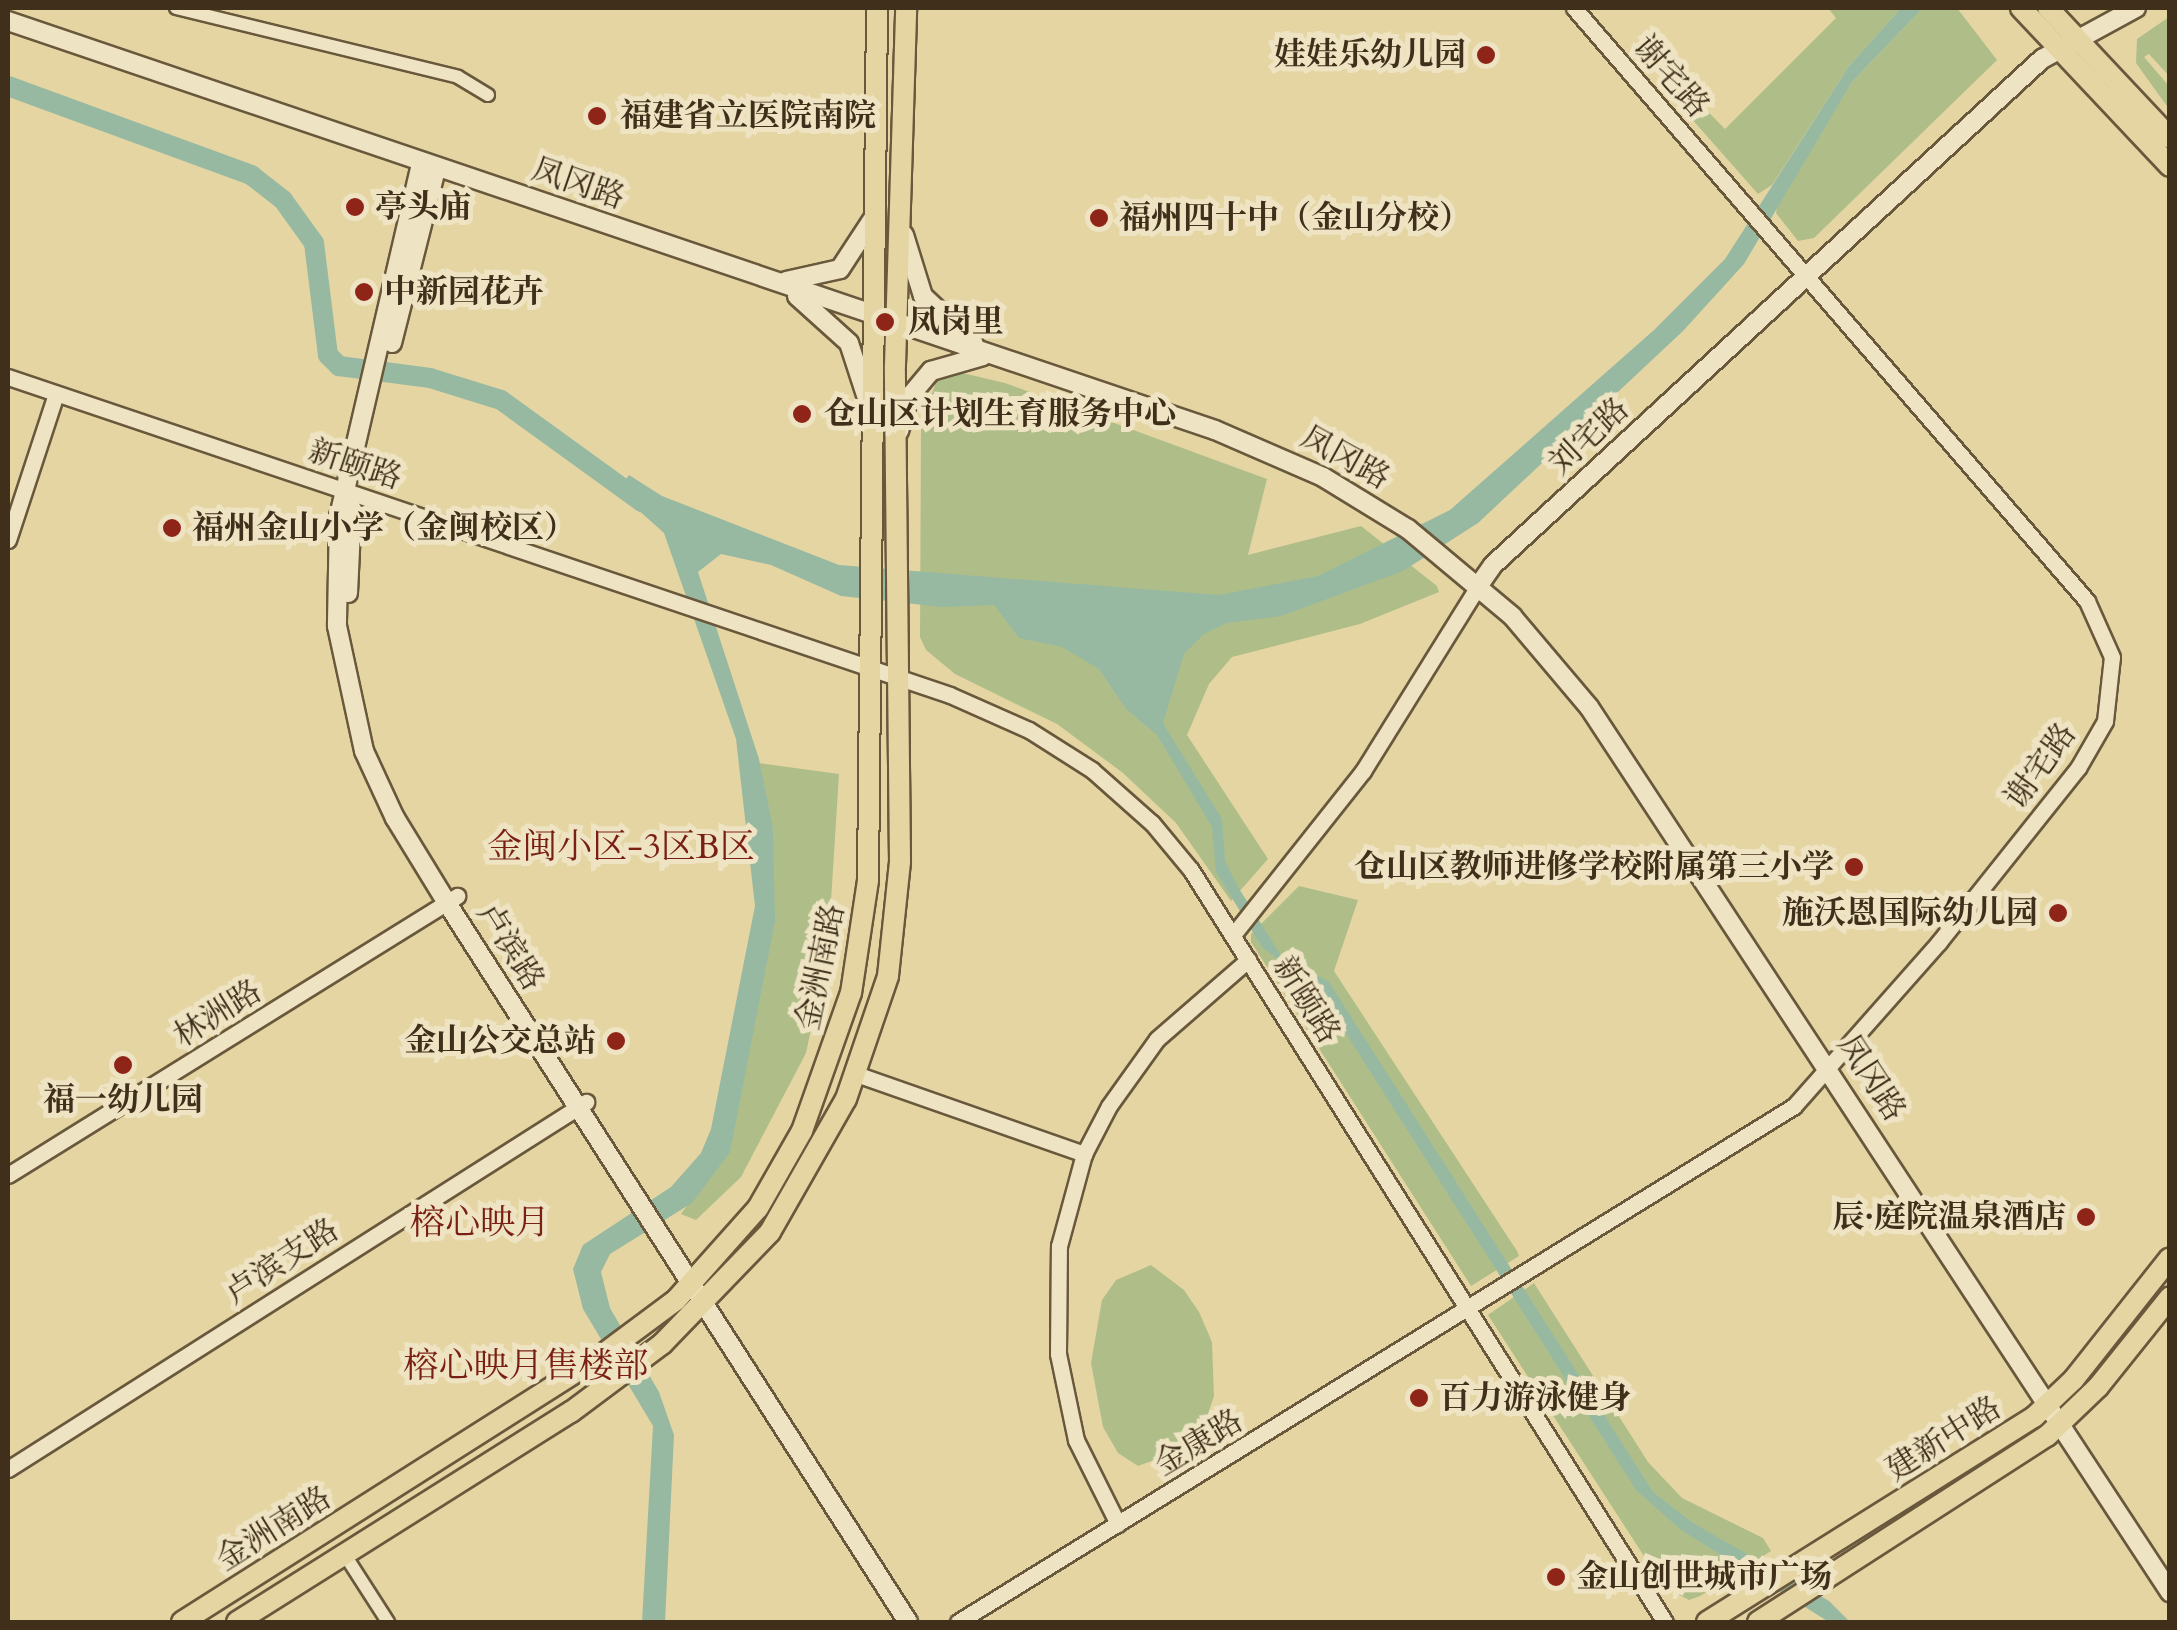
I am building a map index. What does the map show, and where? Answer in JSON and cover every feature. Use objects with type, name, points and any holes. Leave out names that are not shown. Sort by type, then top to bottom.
[{"type":"main road","name":"金洲南路","points":[[237,1622],[619,1379],[642,1360],[699,1293],[797,1193],[856,1074],[888,976],[895,928],[900,680],[899,431],[886,320],[879,207],[877,8]]},
{"type":"main road","name":"金洲南路","points":[[182,1622],[699,1293],[794,1148],[843,1021],[866,909],[871,421],[900,214],[906,8]]},
{"type":"main road","points":[[2021,8],[2068,43],[2170,138]]},
{"type":"main road","points":[[2048,8],[2068,43],[2170,166]]},
{"type":"main road","name":"刘宅路","points":[[1480,585],[1493,565],[2068,43],[2136,8]]},
{"type":"main road","name":"凤冈路","points":[[8,21],[1243,440],[1323,476],[1408,529],[1480,585],[1589,706],[1831,1070],[2058,1427],[2170,1592]]},
{"type":"main road","name":"卢滨路","points":[[429,166],[348,492],[336,595],[347,691],[384,797],[699,1293]]},
{"type":"main road","points":[[776,282],[812,280],[840,269],[879,207]]},
{"type":"main road","points":[[900,214],[924,296],[946,323],[991,355]]},
{"type":"main road","points":[[776,282],[822,313],[849,343],[871,421]]},
{"type":"main road","points":[[899,431],[910,396],[931,371],[991,355]]},
{"type":"main road","name":"建新中路","points":[[1708,1622],[2046,1408],[2170,1258]]},
{"type":"main road","points":[[699,1293],[908,1622]]},
{"type":"main road","points":[[699,1293],[922,1622]]},
{"type":"main road","name":"建新中路","points":[[1758,1622],[2058,1427],[2170,1296]]},
{"type":"street","points":[[176,8],[458,77],[488,95]]},
{"type":"street","name":"谢宅路","points":[[1476,1307],[1794,1106],[1831,1070],[2088,754],[2108,712],[2114,670],[2108,640],[2082,594],[1574,8]]},
{"type":"street","name":"新颐路","points":[[8,377],[988,709],[1092,770],[1173,846],[1476,1307],[1665,1622]]},
{"type":"street","points":[[8,540],[56,394]]},
{"type":"street","name":"刘宅路","points":[[1232,935],[1363,771],[1480,585]]},
{"type":"street","name":"林洲路","points":[[8,1176],[452,900]]},
{"type":"street","points":[[1118,1524],[1076,1440],[1058,1354],[1058,1246],[1084,1154],[1157,1039],[1248,960]]},
{"type":"street","points":[[856,1074],[1084,1154]]},
{"type":"street","name":"卢滨支路","points":[[8,1469],[581,1105]]},
{"type":"street","name":"金康路","points":[[958,1622],[1476,1307]]},
{"type":"street","points":[[344,1555],[388,1622]]},
{"type":"shaded area","points":[[1828,8],[1901,8],[1849,66],[1772,185],[1758,194],[1668,92],[1681,84],[1725,129],[1836,18]]},
{"type":"shaded area","points":[[1901,8],[1923,8],[1852,82],[1744,264],[1683,331],[1478,523],[1403,571],[1281,616],[1226,623],[1204,634],[1184,654],[1163,723],[1222,819],[1225,861],[1282,957],[1329,982],[1653,1492],[1693,1523],[1829,1601],[1850,1622],[1829,1622],[1681,1530],[1636,1490],[1319,991],[1262,947],[1216,872],[1212,827],[1157,735],[1126,709],[1099,669],[1062,647],[1019,638],[994,605],[942,607],[841,596],[771,565],[721,554],[698,572],[759,759],[773,828],[775,921],[730,1152],[692,1203],[610,1254],[601,1272],[610,1308],[659,1392],[674,1435],[665,1622],[642,1622],[653,1426],[583,1309],[573,1269],[583,1245],[671,1187],[701,1153],[711,1129],[755,906],[736,739],[664,533],[617,491],[629,475],[662,496],[839,565],[1219,595],[1318,576],[1450,510],[1654,330],[1725,259],[1849,66]]},
{"type":"shaded area","points":[[1923,8],[1957,8],[1997,60],[1814,238],[1798,241],[1776,213],[1778,202],[1852,82]]},
{"type":"shaded area","points":[[2169,17],[2169,76],[2149,54],[2144,57],[2169,86],[2169,109],[2136,63],[2137,39]]},
{"type":"shaded area","points":[[954,371],[1005,383],[1267,479],[1248,555],[1361,526],[1437,586],[1439,592],[1360,624],[1232,657],[1209,684],[1187,735],[1268,859],[1231,901],[1176,823],[1123,773],[1057,724],[955,674],[926,650],[920,637],[921,426],[936,382]]},
{"type":"shaded area","points":[[758,763],[839,774],[828,949],[806,1053],[741,1177],[696,1220],[681,1214],[727,1151],[755,997]]},
{"type":"shaded area","points":[[1299,886],[1358,900],[1334,971],[1517,1251],[1519,1256],[1471,1286],[1251,942],[1251,934]]},
{"type":"shaded area","points":[[1151,1265],[1184,1290],[1199,1312],[1212,1342],[1214,1396],[1203,1429],[1187,1448],[1138,1466],[1118,1453],[1103,1427],[1091,1363],[1102,1300],[1116,1280]]},
{"type":"shaded area","points":[[1534,1283],[1648,1462],[1682,1498],[1763,1538],[1771,1551],[1689,1600],[1664,1587],[1488,1315]]},
{"type":"waterway","points":[[8,86],[251,175],[283,200],[314,243],[328,355],[339,366],[430,378],[501,400],[642,502]]},
{"type":"place","name":"娃娃乐幼儿园","points":[[1486,55]]},
{"type":"place","name":"福建省立医院南院","points":[[597,116]]},
{"type":"place","name":"亭头庙","points":[[355,207]]},
{"type":"place","name":"福州四十中（金山分校）","points":[[1099,218]]},
{"type":"place","name":"中新园花卉","points":[[364,292]]},
{"type":"place","name":"凤岗里","points":[[885,322]]},
{"type":"place","name":"仓山区计划生育服务中心","points":[[802,414]]},
{"type":"place","name":"福州金山小学（金闽校区）","points":[[172,528]]},
{"type":"place","name":"仓山区教师进修学校附属第三小学","points":[[1854,867]]},
{"type":"place","name":"施沃恩国际幼儿园","points":[[2058,913]]},
{"type":"place","name":"金山公交总站","points":[[616,1041]]},
{"type":"place","name":"福一幼儿园","points":[[123,1065]]},
{"type":"place","name":"辰·庭院温泉酒店","points":[[2086,1217]]},
{"type":"place","name":"百力游泳健身","points":[[1419,1398]]},
{"type":"place","name":"金山创世城市广场","points":[[1556,1577]]},
{"type":"district","name":"金闽小区-3区B区","points":[[621,847]]},
{"type":"district","name":"榕心映月","points":[[480,1223]]},
{"type":"district","name":"榕心映月售楼部","points":[[526,1366]]}]
